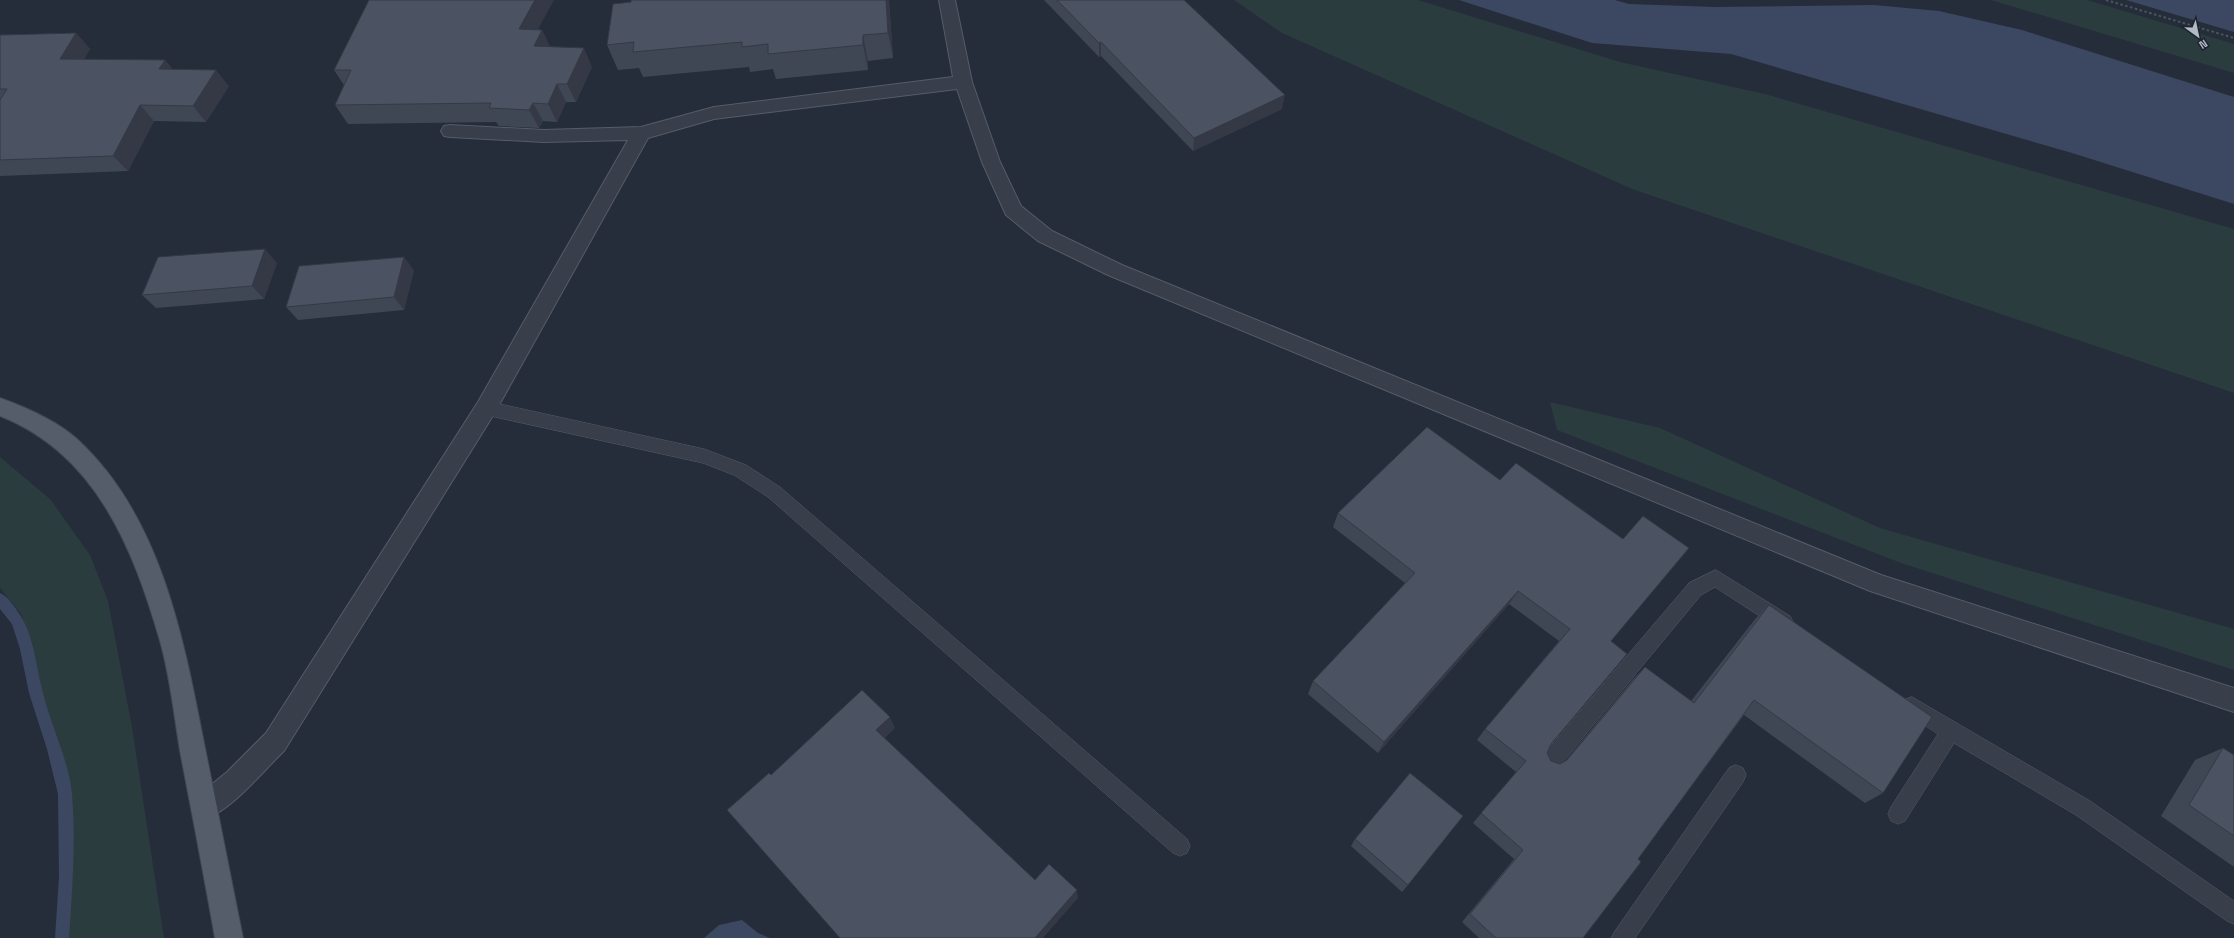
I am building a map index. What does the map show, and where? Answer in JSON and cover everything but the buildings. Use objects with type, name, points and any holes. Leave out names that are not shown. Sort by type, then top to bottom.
[{"type":"main road","points":[[0,407],[23,416],[68,445],[102,481],[141,549],[172,642],[229,938]]},
{"type":"street","points":[[947,0],[963,82],[991,162],[1014,210],[1045,236],[1122,274],[1878,584],[2234,700]]},
{"type":"street","points":[[450,131],[544,136],[641,133],[714,113],[963,82]]},
{"type":"street","points":[[204,807],[236,781],[275,742],[486,408],[641,133]]},
{"type":"lane","points":[[486,408],[704,456],[740,470],[774,492],[1180,846]]},
{"type":"lane","points":[[1549,763],[1695,589],[1716,578],[1800,633]]},
{"type":"lane","points":[[1898,697],[1950,731],[2083,808],[2234,914]]},
{"type":"lane","points":[[1898,814],[1950,731]]},
{"type":"lane","points":[[1622,938],[1736,774]]},
{"type":"path","points":[[2106,0],[2234,38]]},
{"type":"shaded area","points":[[1234,0],[1418,0],[1620,62],[1765,94],[2234,229],[2234,393],[1632,189],[1282,33]]},
{"type":"shaded area","points":[[1991,0],[2087,0],[2234,44],[2234,73]]},
{"type":"shaded area","points":[[1550,402],[1660,428],[1880,528],[2234,629],[2234,670],[1901,563],[1557,430]]},
{"type":"shaded area","points":[[0,457],[50,499],[90,555],[108,601],[132,727],[164,938],[68,938],[72,877],[69,792],[60,745],[41,690],[32,644],[21,614],[0,588]]},
{"type":"water","points":[[1459,0],[1615,0],[1629,4],[1715,7],[1874,5],[1939,11],[2022,30],[2234,97],[2234,204],[2072,153],[1731,54],[1592,43]]},
{"type":"water","points":[[2126,0],[2234,0],[2234,32]]},
{"type":"water","points":[[742,920],[758,933],[770,938],[704,938],[719,925]]},
{"type":"waterway","points":[[0,599],[17,621],[27,649],[36,693],[54,749],[65,794],[66,877],[62,938]]}]
